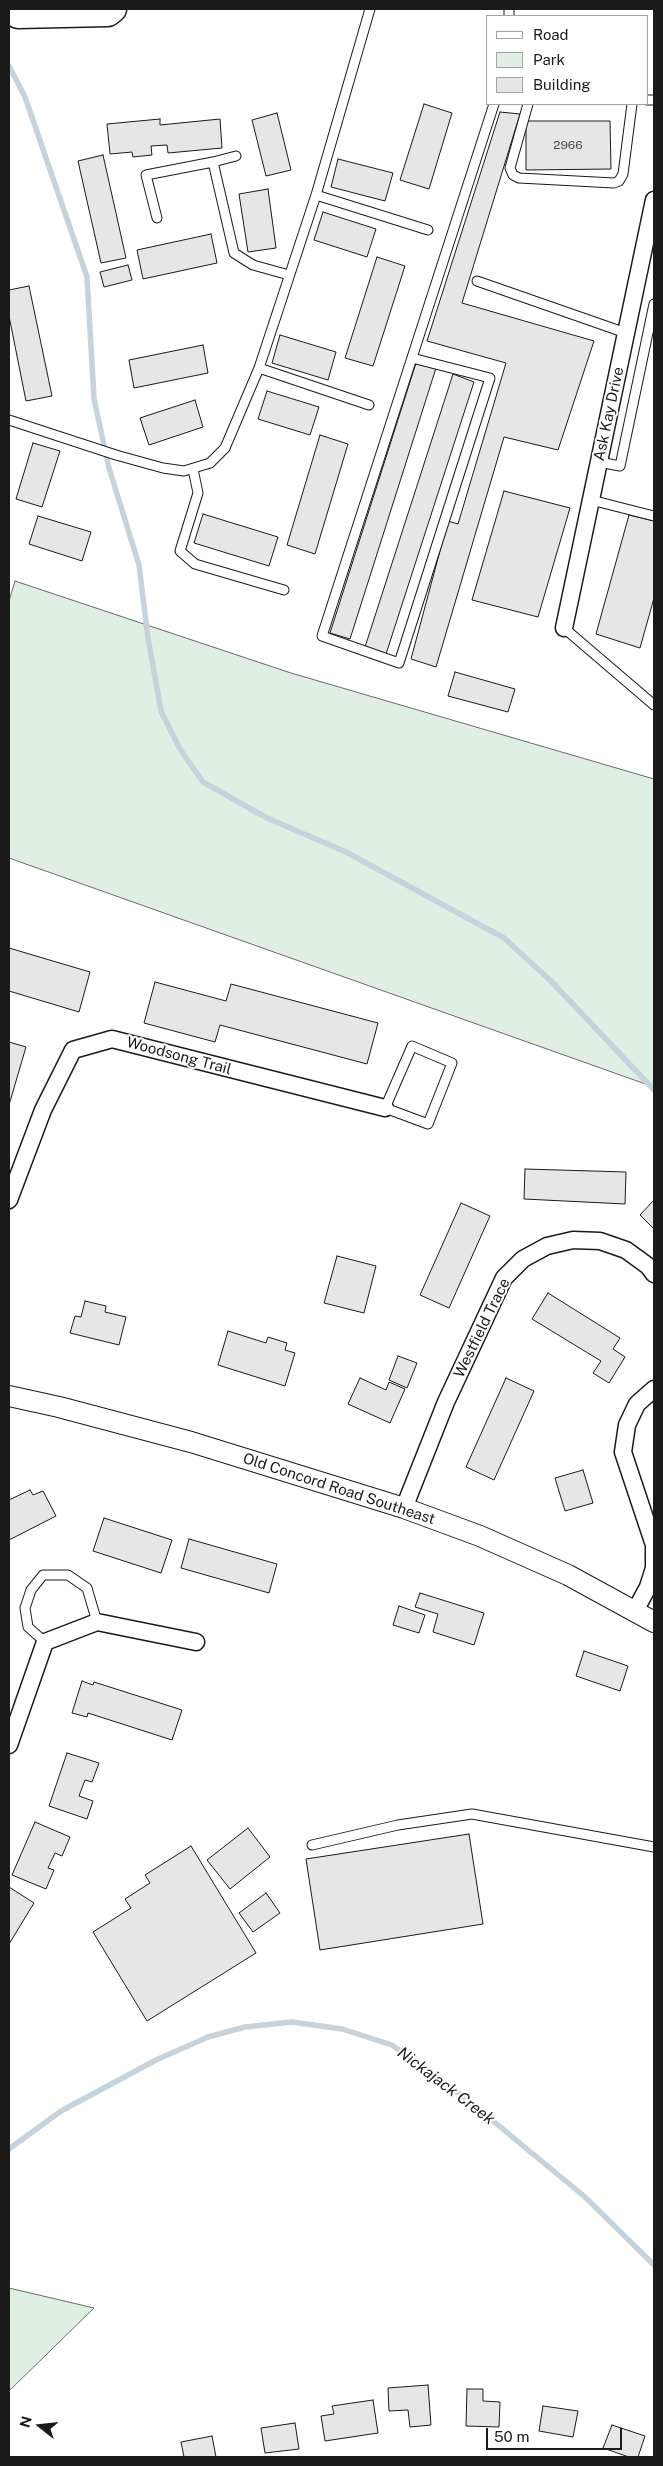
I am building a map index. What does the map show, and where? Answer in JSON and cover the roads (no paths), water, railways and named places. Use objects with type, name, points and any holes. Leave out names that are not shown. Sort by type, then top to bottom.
[{"type":"main road","points":[[9,10],[18,15],[108,13],[113,9]]},
{"type":"street","name":"Ask Kay Drive","points":[[564,628],[626,333],[652,223],[654,200]]},
{"type":"street","name":"Woodsong Trail","points":[[9,1200],[43,1110],[73,1050],[112,1039],[385,1108]]},
{"type":"street","name":"Westfield Trace","points":[[404,1508],[446,1402],[504,1278],[523,1259],[546,1246],[573,1240],[600,1241],[626,1250],[648,1266],[654,1274]]},
{"type":"street","points":[[635,1610],[648,1587],[654,1568],[654,1545],[623,1452],[627,1425],[637,1404],[654,1389]]},
{"type":"street","name":"Old Concord Road Southeast","points":[[9,1396],[60,1407],[191,1442],[404,1508],[568,1575],[654,1622]]},
{"type":"street","points":[[9,1745],[45,1642],[97,1622],[196,1642]]},
{"type":"lane","points":[[9,420],[116,455],[163,468],[184,471],[193,470],[210,463],[225,448],[258,368],[290,276],[316,195],[370,9]]},
{"type":"lane","points":[[412,358],[490,378],[399,663],[322,636],[494,105]]},
{"type":"lane","points":[[528,105],[510,168],[514,175],[519,178],[614,183],[619,181],[623,174],[632,105]]},
{"type":"lane","points":[[157,218],[146,174],[236,156]]},
{"type":"lane","points":[[213,162],[234,253],[253,265],[290,276]]},
{"type":"lane","points":[[316,195],[428,230]]},
{"type":"lane","points":[[476,281],[626,333]]},
{"type":"lane","points":[[599,462],[620,466],[654,304]]},
{"type":"lane","points":[[258,368],[369,405]]},
{"type":"lane","points":[[193,470],[198,493],[180,551],[195,564],[284,590]]},
{"type":"lane","points":[[591,500],[654,516]]},
{"type":"lane","points":[[564,628],[654,705]]},
{"type":"lane","points":[[412,1046],[452,1063],[428,1124],[385,1108],[412,1046]]},
{"type":"lane","points":[[45,1642],[28,1627],[25,1608],[31,1590],[43,1575],[68,1575],[87,1588],[97,1622]]},
{"type":"lane","points":[[312,1844],[398,1825],[472,1814],[654,1847]]},
{"type":"waterway","points":[[9,66],[25,97],[87,277],[94,399],[109,468],[139,565],[148,638],[161,711],[180,749],[203,782],[267,818],[346,852],[504,938],[551,981],[654,1090]]},
{"type":"waterway","name":"Nickajack Creek","points":[[9,2149],[61,2111],[156,2060],[208,2037],[245,2027],[292,2022],[342,2029],[392,2045],[464,2097],[585,2197],[654,2265]]}]
